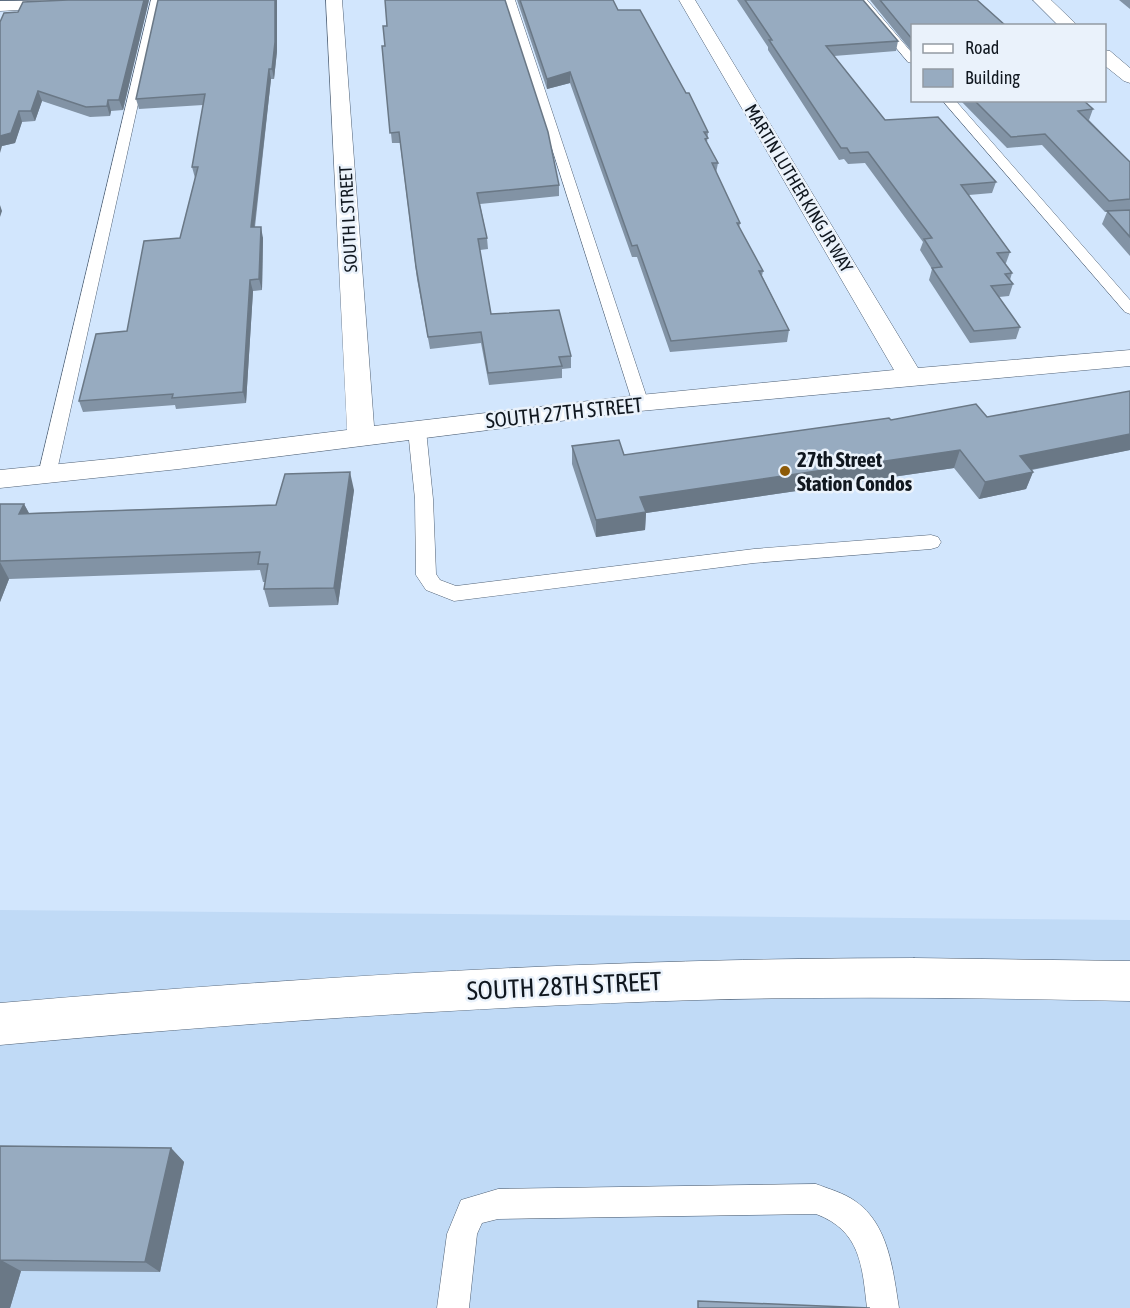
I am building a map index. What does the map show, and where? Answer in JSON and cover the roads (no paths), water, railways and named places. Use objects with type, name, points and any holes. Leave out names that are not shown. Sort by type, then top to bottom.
[{"type":"street","points":[[0,6],[112,0]]},
{"type":"street","name":"SOUTH L STREET","points":[[334,0],[361,438]]},
{"type":"street","name":"MARTIN LUTHER KING JR WAY","points":[[687,0],[910,376]]},
{"type":"street","points":[[1041,0],[1068,24]]},
{"type":"street","points":[[1106,57],[1130,77]]},
{"type":"street","name":"SOUTH 27TH STREET","points":[[0,479],[641,404],[910,376],[1130,358]]},
{"type":"street","name":"SOUTH 28TH STREET","points":[[0,1024],[154,1010],[438,992],[699,980],[940,977],[1130,981]]},
{"type":"lane","points":[[47,475],[156,0]]},
{"type":"lane","points":[[510,0],[641,404]]},
{"type":"lane","points":[[861,0],[911,59]]},
{"type":"lane","points":[[950,102],[1130,309]]},
{"type":"lane","points":[[417,430],[424,499],[426,575],[433,585],[454,594],[754,556],[931,543]]},
{"type":"lane","points":[[453,1308],[462,1234],[472,1211],[498,1204],[816,1199],[846,1211],[866,1230],[878,1272],[883,1308]]},
{"type":"place","name":"27th Street Station Condos","points":[[785,471]]}]
